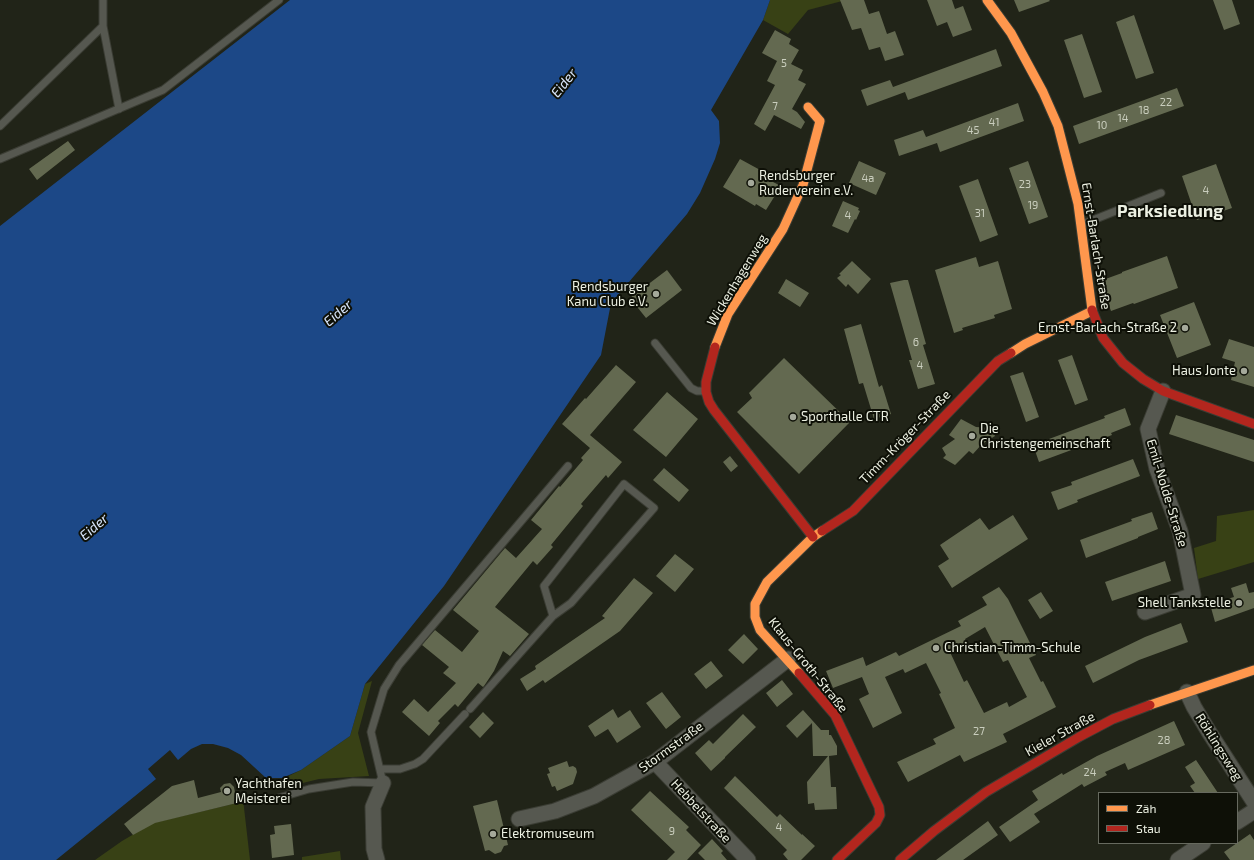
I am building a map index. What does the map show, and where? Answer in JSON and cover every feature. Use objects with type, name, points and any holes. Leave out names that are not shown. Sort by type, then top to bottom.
[{"type":"street","name":"Ernst-Barlach-Straße","points":[[987,0],[1011,33],[1043,92],[1058,126],[1076,197],[1092,311],[1103,338],[1123,363],[1143,379],[1163,392],[1254,424]]},
{"type":"street","name":"Wickenhagenweg","points":[[706,392],[706,382],[716,341],[728,314],[783,229],[803,185],[820,121],[808,107]]},
{"type":"street","name":"Timm-Kröger-Straße","points":[[754,604],[766,582],[813,537],[853,511],[998,361],[1025,344],[1092,311]]},
{"type":"street","points":[[706,392],[709,402],[714,410],[813,537]]},
{"type":"street","name":"Emil-Nolde-Straße","points":[[1145,612],[1193,595],[1180,531],[1157,469],[1148,428],[1163,392]]},
{"type":"street","name":"Klaus-Groth-Straße","points":[[754,604],[755,617],[760,630],[788,659],[835,715],[880,811],[880,815],[876,823],[837,860]]},
{"type":"street","name":"Stormstraße","points":[[519,819],[555,811],[594,796],[655,762],[788,659]]},
{"type":"street","name":"Kieler Straße","points":[[904,859],[934,831],[986,792],[1113,719],[1152,704],[1254,670]]},
{"type":"street","name":"Röhlingsweg","points":[[1187,692],[1209,732],[1254,802]]},
{"type":"street","name":"Hebbelstraße","points":[[655,762],[748,860]]},
{"type":"street","points":[[377,860],[374,849],[373,807],[382,776]]},
{"type":"street","points":[[1238,821],[1254,811]]},
{"type":"street","points":[[1178,860],[1202,844]]},
{"type":"lane","points":[[103,0],[103,26],[119,109]]},
{"type":"lane","points":[[0,159],[162,90],[279,0]]},
{"type":"lane","points":[[0,126],[103,26]]},
{"type":"lane","points":[[1081,225],[1161,193]]},
{"type":"lane","points":[[655,343],[691,388],[697,391],[706,392]]},
{"type":"lane","points":[[382,776],[371,732],[384,690],[399,665],[568,466]]},
{"type":"lane","points":[[275,799],[309,789],[382,776],[423,759],[468,712],[553,616],[571,603],[654,508],[624,484],[544,586],[553,616]]},
{"type":"green space","points":[[770,0],[846,0],[808,10],[788,34],[763,20]]},
{"type":"green space","points":[[1254,510],[1254,562],[1198,579],[1194,548],[1216,541],[1217,516]]},
{"type":"green space","points":[[372,681],[358,733],[369,776],[319,779],[274,790],[264,788],[301,770],[350,736],[365,684]]},
{"type":"green space","points":[[243,799],[250,860],[95,860],[122,841],[153,823],[237,803]]},
{"type":"green space","points":[[340,851],[341,860],[302,860],[302,857]]},
{"type":"water","name":"Eider","points":[[290,0],[770,0],[763,20],[711,110],[719,121],[720,143],[715,159],[700,193],[687,214],[611,303],[601,355],[444,586],[365,684],[350,736],[301,770],[282,778],[266,778],[241,755],[228,748],[213,744],[202,744],[191,749],[178,760],[170,750],[148,769],[156,779],[56,860],[0,860],[0,226]]},
{"type":"building","points":[[840,0],[864,0],[869,14],[879,11],[887,34],[895,31],[904,55],[885,61],[880,47],[869,50],[861,28],[852,30]]},
{"type":"building","points":[[927,0],[952,0],[955,9],[963,6],[972,30],[953,37],[947,22],[937,26]]},
{"type":"building","points":[[1014,0],[1049,0],[1050,1],[1019,12]]},
{"type":"building","points":[[1213,0],[1232,0],[1240,24],[1224,30]]},
{"type":"building","points":[[1134,15],[1154,73],[1136,79],[1116,22]]},
{"type":"building","points":[[775,30],[791,39],[789,44],[799,50],[791,64],[803,70],[798,80],[806,84],[792,109],[797,112],[805,122],[801,129],[774,115],[765,131],[754,124],[775,85],[767,81],[777,61],[762,53]]},
{"type":"building","points":[[1082,34],[1102,92],[1084,98],[1064,40]]},
{"type":"building","points":[[996,49],[1002,66],[908,100],[905,92],[867,106],[861,90],[890,80],[893,87]]},
{"type":"building","points":[[1177,88],[1184,106],[1079,144],[1073,126]]},
{"type":"building","points":[[1018,103],[1024,121],[940,152],[937,143],[899,156],[894,140],[923,130],[926,137]]},
{"type":"building","points":[[68,141],[75,150],[37,180],[29,169]]},
{"type":"building","name":"Rendsburger Ruderverein e.V.","points":[[740,159],[773,177],[771,181],[781,186],[766,210],[756,204],[755,206],[723,187]]},
{"type":"building","points":[[859,161],[886,173],[876,195],[849,183]]},
{"type":"building","points":[[1028,161],[1048,217],[1029,224],[1009,168]]},
{"type":"building","points":[[1216,164],[1232,208],[1197,220],[1182,176]]},
{"type":"building","points":[[978,179],[998,235],[980,242],[959,186]]},
{"type":"building","points":[[843,201],[859,208],[858,210],[860,211],[848,233],[832,226]]},
{"type":"building","points":[[1167,256],[1178,288],[1111,311],[1100,281]]},
{"type":"building","points":[[976,257],[979,267],[998,261],[1012,309],[994,315],[995,318],[962,328],[963,330],[954,333],[935,270]]},
{"type":"building","points":[[852,261],[871,279],[858,294],[848,284],[846,287],[837,278]]},
{"type":"building","name":"Rendsburger Kanu Club e.V.","points":[[667,270],[682,290],[646,318],[630,298]]},
{"type":"building","points":[[786,279],[809,293],[800,307],[778,293]]},
{"type":"building","points":[[908,280],[926,344],[923,345],[935,384],[918,389],[909,360],[912,360],[890,283]]},
{"type":"building","name":"Ernst-Barlach-Straße 2","points":[[1194,302],[1211,345],[1177,358],[1160,315]]},
{"type":"building","points":[[861,324],[879,387],[882,385],[891,414],[874,419],[863,383],[859,384],[844,329]]},
{"type":"building","name":"Haus Jonte","points":[[1229,339],[1254,347],[1254,387],[1231,380],[1235,362],[1222,358]]},
{"type":"building","points":[[1072,355],[1088,400],[1075,405],[1058,360]]},
{"type":"building","name":"Sporthalle CTR","points":[[784,358],[850,422],[799,474],[737,412],[752,398],[749,393]]},
{"type":"building","points":[[616,365],[636,382],[590,435],[622,462],[608,478],[606,475],[581,504],[583,506],[551,545],[553,547],[537,565],[533,561],[495,607],[529,634],[510,656],[503,651],[494,671],[484,686],[483,687],[478,683],[458,707],[455,704],[438,721],[440,723],[429,736],[402,712],[414,699],[428,712],[456,683],[443,673],[449,667],[422,645],[435,630],[462,652],[479,631],[453,610],[505,548],[516,558],[542,529],[531,520],[583,460],[581,458],[590,448],[562,424]]},
{"type":"building","points":[[1023,372],[1039,417],[1026,422],[1010,376]]},
{"type":"building","points":[[667,392],[698,419],[666,457],[633,430]]},
{"type":"building","points":[[1125,408],[1131,425],[1111,433],[1112,435],[1039,462],[1033,445],[1105,418],[1104,416]]},
{"type":"building","points":[[1176,415],[1254,440],[1254,462],[1169,434]]},
{"type":"building","name":"Die Christengemeinschaft","points":[[961,419],[976,427],[991,428],[995,436],[982,444],[973,454],[969,451],[955,465],[943,458],[946,455],[942,448],[955,439],[949,435]]},
{"type":"building","points":[[730,456],[738,466],[731,472],[723,462]]},
{"type":"building","points":[[1133,459],[1140,476],[1077,500],[1078,502],[1058,510],[1051,492],[1072,485],[1071,482]]},
{"type":"building","points":[[664,468],[689,490],[679,502],[653,480]]},
{"type":"building","points":[[1152,512],[1158,529],[1086,558],[1080,540]]},
{"type":"building","points":[[1013,515],[1028,539],[952,588],[938,566],[949,559],[940,545],[980,518],[989,530]]},
{"type":"building","points":[[675,554],[694,569],[675,592],[656,576]]},
{"type":"building","points":[[1165,561],[1171,581],[1112,601],[1105,582]]},
{"type":"building","points":[[634,578],[653,593],[620,631],[545,683],[543,680],[527,691],[520,679],[536,669],[535,666],[605,618],[602,616]]},
{"type":"building","name":"Shell Tankstelle","points":[[1246,583],[1249,593],[1254,592],[1254,608],[1215,622],[1210,604],[1234,597],[1231,588]]},
{"type":"building","points":[[999,587],[1008,599],[1036,655],[1029,658],[1056,707],[1003,734],[1007,742],[964,762],[960,755],[908,782],[897,762],[936,744],[933,739],[955,728],[939,694],[941,693],[926,663],[905,673],[903,669],[885,677],[902,713],[873,728],[859,699],[869,694],[862,677],[833,688],[826,671],[863,657],[866,666],[896,652],[899,656],[961,626],[958,621],[987,605],[982,597]],"holes":[[[985,627],[1003,662],[1008,660],[1027,697],[1009,707],[1007,702],[984,713],[967,680],[964,682],[950,652],[967,644],[965,639]]]},
{"type":"building","points":[[1041,592],[1053,611],[1040,619],[1028,600]]},
{"type":"building","points":[[1181,623],[1188,642],[1139,660],[1093,683],[1085,666],[1145,637]]},
{"type":"building","points":[[744,634],[758,649],[743,664],[728,650]]},
{"type":"building","points":[[711,661],[723,676],[706,689],[694,674]]},
{"type":"building","points":[[782,680],[793,694],[777,707],[766,693]]},
{"type":"building","points":[[662,692],[681,717],[666,729],[646,703]]},
{"type":"building","points":[[613,709],[618,718],[630,710],[641,727],[617,743],[608,729],[595,737],[588,726]]},
{"type":"building","points":[[803,710],[821,730],[829,730],[829,735],[831,735],[837,746],[837,755],[829,756],[831,787],[836,787],[837,809],[815,810],[814,803],[808,804],[807,782],[828,756],[813,756],[812,723],[797,738],[786,726]]},
{"type":"building","points":[[483,712],[494,723],[480,738],[469,727]]},
{"type":"building","points":[[743,714],[756,727],[711,771],[695,753],[709,740],[713,744]]},
{"type":"building","points":[[1174,721],[1185,745],[1128,770],[1125,763],[1105,772],[1107,775],[1084,787],[1082,784],[1034,814],[1040,822],[1010,842],[999,827],[1038,800],[1032,791],[1062,773],[1063,775],[1097,756]]},
{"type":"building","points":[[1196,760],[1217,792],[1194,792],[1190,786],[1195,783],[1185,767]]},
{"type":"building","points":[[567,761],[569,767],[573,766],[576,768],[577,772],[573,784],[557,791],[555,786],[552,787],[547,774],[550,773],[548,768]]},
{"type":"building","points":[[735,776],[777,817],[780,814],[815,846],[801,860],[788,860],[783,854],[787,850],[724,788]]},
{"type":"building","points":[[194,780],[198,798],[221,792],[220,788],[224,784],[230,783],[234,787],[237,803],[155,823],[133,835],[124,824],[172,786]]},
{"type":"building","points":[[650,791],[689,827],[686,830],[701,845],[687,860],[667,860],[675,852],[631,810]]},
{"type":"building","name":"Elektromuseum","points":[[497,800],[508,845],[504,846],[501,852],[495,854],[489,850],[485,851],[473,806]]},
{"type":"building","points":[[988,821],[998,835],[963,860],[936,860]]},
{"type":"building","points":[[291,824],[294,855],[272,858],[270,835],[275,834],[274,826]]},
{"type":"building","points":[[1250,834],[1254,840],[1254,860],[1230,860],[1224,852],[1236,844],[1238,844],[1238,842]]},
{"type":"building","points":[[712,839],[723,851],[721,853],[727,860],[705,860],[698,853]]},
{"type":"traffic: slow","points":[[987,0],[1011,33],[1043,92],[1058,126],[1078,204],[1092,310]]},
{"type":"traffic: slow","points":[[715,347],[728,314],[783,229],[803,185],[820,121],[808,107]]},
{"type":"traffic: slow","points":[[1011,353],[1025,344],[1092,311]]},
{"type":"traffic: slow","points":[[799,673],[760,630],[755,617],[755,604],[767,582],[813,537],[822,531]]},
{"type":"traffic: slow","points":[[1150,705],[1254,670]]},
{"type":"traffic: jam","points":[[1092,310],[1103,338],[1123,363],[1143,379],[1163,391],[1254,424]]},
{"type":"traffic: jam","points":[[715,347],[706,382],[706,392],[709,402],[813,537]]},
{"type":"traffic: jam","points":[[822,531],[853,511],[998,361],[1011,353]]},
{"type":"traffic: jam","points":[[799,673],[835,715],[879,807],[880,815],[876,823],[837,860]]},
{"type":"traffic: jam","points":[[900,860],[934,831],[986,792],[1079,737],[1113,719],[1150,705]]},
{"type":"place","name":"Rendsburger Ruderverein e.V.","points":[[751,183]]},
{"type":"place","name":"Rendsburger Kanu Club e.V.","points":[[656,294]]},
{"type":"place","name":"Ernst-Barlach-Straße 2","points":[[1185,328]]},
{"type":"place","name":"Haus Jonte","points":[[1244,371]]},
{"type":"place","name":"Sporthalle CTR","points":[[793,417]]},
{"type":"place","name":"Die Christengemeinschaft","points":[[972,436]]},
{"type":"place","name":"Shell Tankstelle","points":[[1239,603]]},
{"type":"place","name":"Christian-Timm-Schule","points":[[936,648]]},
{"type":"place","name":"Yachthafen Meisterei","points":[[227,791]]},
{"type":"place","name":"Elektromuseum","points":[[493,834]]},
{"type":"district","name":"Parksiedlung","points":[[1170,211]]}]
